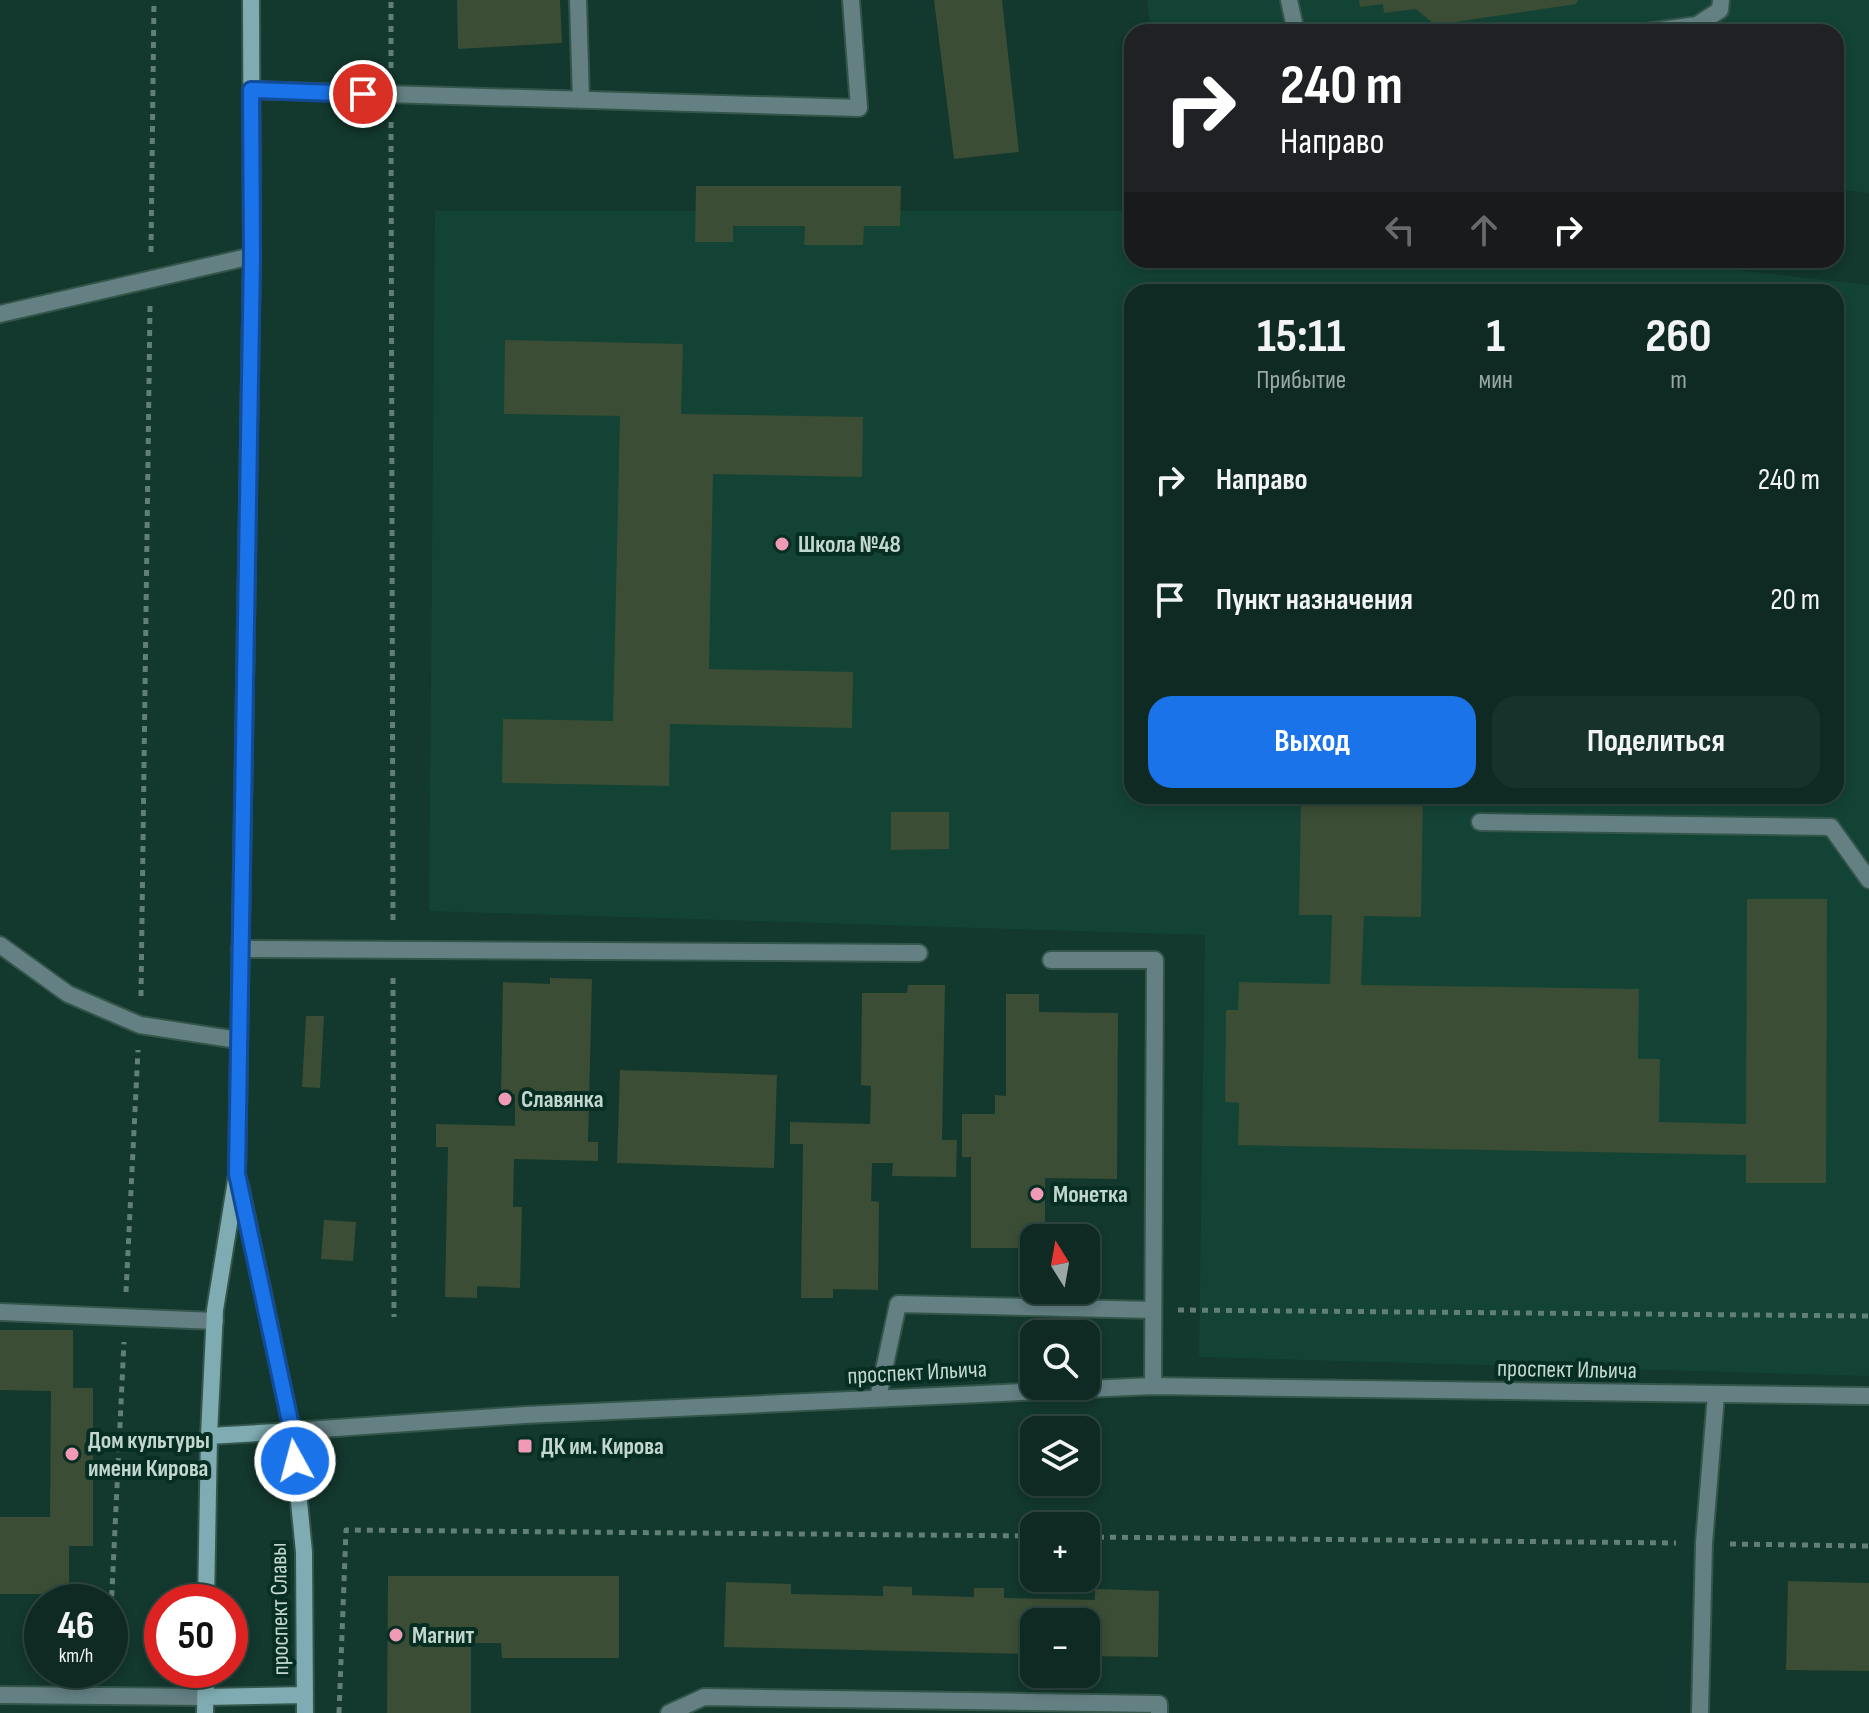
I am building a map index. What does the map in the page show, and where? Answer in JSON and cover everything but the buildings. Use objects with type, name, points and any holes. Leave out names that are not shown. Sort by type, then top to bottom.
[{"type":"main road","name":"проспект Славы","points":[[206,1584],[215,1321],[237,1174],[252,256],[251,0]]},
{"type":"main road","name":"проспект Славы","points":[[237,1174],[292,1431],[304,1552],[305,1713]]},
{"type":"main road","name":"проспект Ильича","points":[[209,1436],[292,1431]]},
{"type":"main road","points":[[205,1705],[305,1695]]},
{"type":"street","points":[[578,0],[581,100]]},
{"type":"street","points":[[251,90],[859,108],[851,0]]},
{"type":"street","points":[[1289,0],[1294,24]]},
{"type":"street","points":[[1699,24],[1720,10],[1721,0]]},
{"type":"street","points":[[0,314],[252,256]]},
{"type":"street","points":[[1480,822],[1831,827],[1869,880]]},
{"type":"street","points":[[0,945],[68,994],[140,1025],[238,1040]]},
{"type":"street","points":[[240,949],[919,953]]},
{"type":"street","points":[[1051,960],[1155,960],[1153,1386]]},
{"type":"street","points":[[878,1398],[898,1304],[1153,1310]]},
{"type":"street","points":[[0,1312],[215,1321]]},
{"type":"street","name":"проспект Ильича","points":[[292,1431],[436,1419],[1153,1386],[1869,1396]]},
{"type":"street","points":[[1700,1713],[1704,1543],[1716,1395]]},
{"type":"street","points":[[0,1695],[205,1705]]},
{"type":"street","points":[[669,1713],[704,1697],[1159,1704],[1159,1713]]},
{"type":"path","points":[[112,1584],[140,1025],[154,0]]},
{"type":"path","points":[[391,0],[394,1317]]},
{"type":"path","points":[[1153,1310],[1869,1316]]},
{"type":"path","points":[[339,1713],[346,1530],[1020,1536]]},
{"type":"path","points":[[1100,1537],[1869,1546]]},
{"type":"shaded area","points":[[1147,0],[1869,0],[1869,193],[1844,190],[1844,24],[1150,24]]},
{"type":"shaded area","points":[[435,211],[1124,211],[1124,268],[1718,268],[1869,285],[1869,1376],[1199,1357],[1205,935],[429,911]]},
{"type":"place","name":"Школа №48","points":[[782,544]]},
{"type":"place","name":"Славянка","points":[[505,1099]]},
{"type":"place","name":"Монетка","points":[[1037,1194]]},
{"type":"place","name":"ДК им. Кирова","points":[[525,1446]]},
{"type":"place","name":"Дом культуры имени Кирова","points":[[72,1454]]},
{"type":"place","name":"Магнит","points":[[396,1635]]},
{"type":"route","points":[[295,1461],[292,1431],[237,1174],[252,256],[251,90],[363,94]]}]
